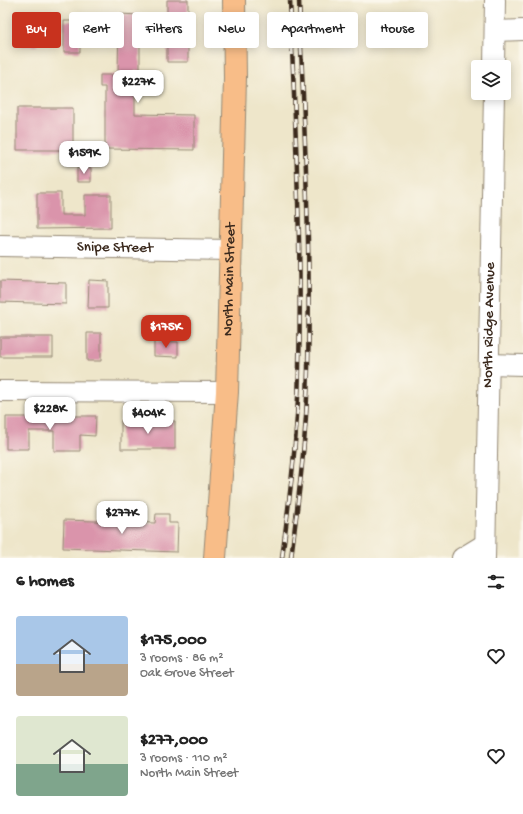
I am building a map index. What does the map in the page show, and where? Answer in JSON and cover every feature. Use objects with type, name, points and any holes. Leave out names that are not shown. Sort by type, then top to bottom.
[{"type":"main road","name":"North Main Street","points":[[215,558],[227,392],[235,78],[234,0]]},
{"type":"street","points":[[494,60],[495,0]]},
{"type":"street","points":[[495,31],[523,30]]},
{"type":"street","name":"North Ridge Avenue","points":[[485,551],[494,100]]},
{"type":"street","name":"Snipe Street","points":[[0,246],[230,250]]},
{"type":"street","points":[[489,364],[523,365]]},
{"type":"street","points":[[0,391],[227,392]]},
{"type":"street","points":[[462,558],[485,551]]},
{"type":"building","points":[[167,0],[188,0],[188,12],[167,12]]},
{"type":"building","points":[[124,14],[132,15],[132,48],[140,48],[140,71],[135,71],[135,114],[194,115],[194,150],[105,149],[105,87],[100,87],[100,75],[118,75],[118,48],[124,48]]},
{"type":"building","points":[[64,21],[69,21],[69,48],[80,48],[80,52],[64,52]]},
{"type":"building","points":[[167,48],[188,48],[188,62],[167,62]]},
{"type":"building","points":[[17,108],[73,108],[73,150],[17,150]]},
{"type":"building","points":[[77,168],[91,168],[91,182],[77,182]]},
{"type":"building","points":[[37,193],[61,193],[61,215],[85,215],[85,195],[111,195],[111,228],[37,229]]},
{"type":"building","points":[[89,280],[108,281],[108,308],[88,308]]},
{"type":"building","points":[[0,281],[66,283],[66,304],[0,302]]},
{"type":"building","points":[[87,333],[101,333],[101,361],[87,361]]},
{"type":"building","points":[[0,337],[53,337],[53,357],[0,357]]},
{"type":"building","points":[[154,341],[178,342],[178,357],[154,356]]},
{"type":"building","points":[[96,416],[95,436],[80,435],[80,451],[54,451],[54,431],[29,431],[29,449],[6,449],[6,417]]},
{"type":"building","points":[[121,421],[175,421],[175,449],[121,449]]},
{"type":"building","points":[[156,514],[169,514],[169,523],[178,523],[177,552],[63,548],[64,520],[155,523]]},
{"type":"railway","points":[[282,558],[295,440],[300,322],[298,184],[290,0]]},
{"type":"railway","points":[[291,558],[304,440],[309,322],[309,276],[299,0]]}]
